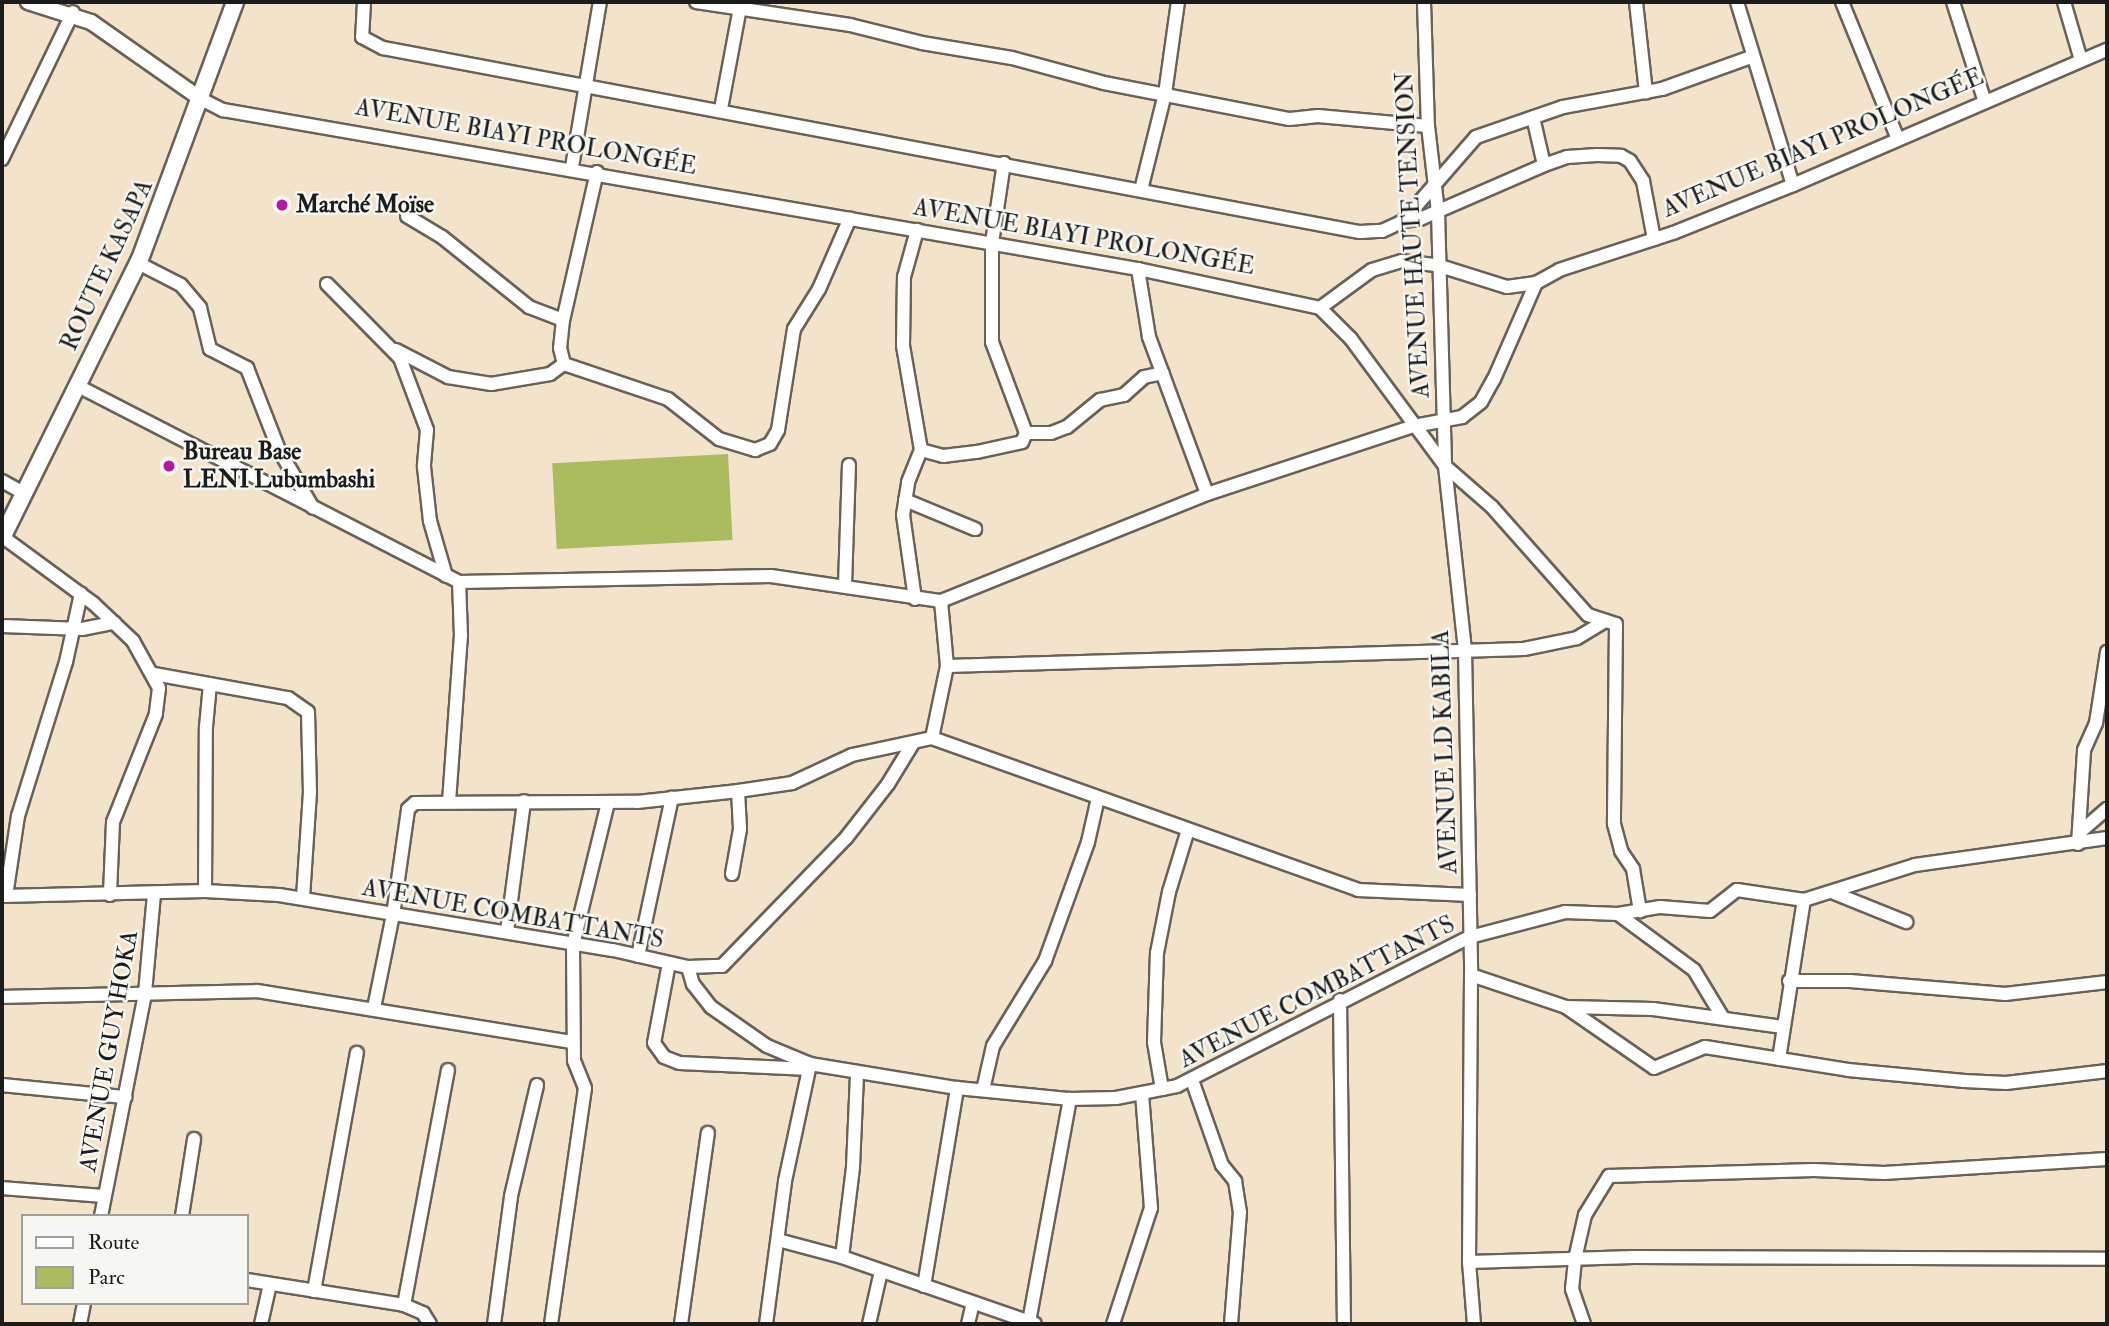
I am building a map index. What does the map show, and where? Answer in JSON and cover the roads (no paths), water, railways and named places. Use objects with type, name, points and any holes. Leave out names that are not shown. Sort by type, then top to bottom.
[{"type":"main road","name":"ROUTE KASAPA","points":[[2,537],[138,263],[235,2]]},
{"type":"street","points":[[364,2],[360,27],[369,43],[587,87],[721,109],[1360,232],[1382,231],[1403,221],[1438,212],[1567,157],[1621,156],[1630,161],[1643,181],[1654,239]]},
{"type":"street","points":[[572,167],[600,2]]},
{"type":"street","points":[[696,2],[740,6],[850,25],[1290,119],[1318,116],[1428,126]]},
{"type":"street","points":[[1141,190],[1165,94],[1178,2]]},
{"type":"street","name":"AVENUE HAUTE TENSION","points":[[1424,2],[1428,126],[1438,212],[1445,466]]},
{"type":"street","points":[[1636,2],[1646,92]]},
{"type":"street","points":[[1737,2],[1751,57],[1793,185]]},
{"type":"street","points":[[1842,2],[1898,139]]},
{"type":"street","points":[[1953,2],[1984,99]]},
{"type":"street","points":[[2064,2],[2081,60]]},
{"type":"street","name":"AVENUE BIAYI PROLONGÉE","points":[[45,3],[73,12],[201,99],[223,110],[572,167],[1138,269],[1320,308],[1372,270],[1402,261],[1440,266],[1507,287],[1536,282],[1559,270],[1654,239],[1793,185],[1984,99],[2107,50]]},
{"type":"street","points":[[721,109],[740,6]]},
{"type":"street","points":[[2,159],[73,12]]},
{"type":"street","points":[[1403,221],[1476,137],[1533,117],[1646,92],[1751,57]]},
{"type":"street","points":[[1533,117],[1544,166]]},
{"type":"street","points":[[920,450],[943,456],[977,452],[1022,442],[1026,433],[992,342],[992,243],[1004,163]]},
{"type":"street","points":[[564,364],[560,348],[563,320],[597,172]]},
{"type":"street","points":[[407,216],[442,237],[529,307],[563,320]]},
{"type":"street","points":[[564,364],[668,398],[719,439],[764,449],[778,430],[793,329],[819,289],[850,218]]},
{"type":"street","points":[[915,600],[902,515],[920,450],[903,346],[904,277],[917,230]]},
{"type":"street","points":[[138,263],[181,285],[201,308],[210,349],[247,368],[279,450],[314,510]]},
{"type":"street","points":[[1138,269],[1149,337],[1207,494]]},
{"type":"street","points":[[76,385],[314,510],[459,582],[771,576],[845,585],[915,600],[941,601],[1207,494],[1414,426],[1461,417],[1481,402],[1536,282]]},
{"type":"street","points":[[327,284],[396,350],[448,377],[491,384],[550,374],[564,364]]},
{"type":"street","points":[[1320,308],[1350,339],[1445,466],[1492,507],[1588,615],[1610,623]]},
{"type":"street","points":[[396,350],[427,430],[424,467],[430,521],[446,576]]},
{"type":"street","points":[[1026,433],[1051,433],[1067,427],[1100,400],[1124,395],[1144,377],[1163,373]]},
{"type":"street","points":[[845,585],[849,465]]},
{"type":"street","name":"AVENUE LD KABILA","points":[[1445,466],[1465,650],[1471,975],[1469,1262],[1474,1324]]},
{"type":"street","points":[[2,481],[22,492]]},
{"type":"street","points":[[905,500],[975,529]]},
{"type":"street","points":[[2,537],[81,594],[114,623],[154,674],[159,688],[156,713],[113,822],[110,895]]},
{"type":"street","points":[[449,802],[461,636],[459,582]]},
{"type":"street","points":[[4,896],[18,816],[74,629],[81,594]]},
{"type":"street","points":[[932,738],[947,666],[941,601]]},
{"type":"street","points":[[2,626],[74,629],[114,623]]},
{"type":"street","points":[[947,666],[1465,650],[1577,638],[1610,623]]},
{"type":"street","points":[[1610,623],[1614,824],[1621,851],[1633,869],[1640,911]]},
{"type":"street","points":[[2078,839],[2084,750],[2096,723],[2107,652]]},
{"type":"street","points":[[154,674],[288,698],[308,712],[310,792],[303,898]]},
{"type":"street","points":[[205,891],[205,727],[210,684]]},
{"type":"street","points":[[374,1007],[393,915],[408,810],[415,803],[608,802],[738,792],[792,783],[852,755],[932,738],[1358,890],[1470,895]]},
{"type":"street","points":[[688,967],[722,966],[846,838],[888,785],[913,743]]},
{"type":"street","points":[[732,874],[740,829],[738,792]]},
{"type":"street","points":[[638,956],[672,798]]},
{"type":"street","points":[[983,1090],[993,1046],[1045,961],[1088,842],[1098,798]]},
{"type":"street","points":[[508,931],[524,801]]},
{"type":"street","points":[[551,1324],[583,1119],[585,1088],[574,1062],[572,1042],[573,945],[608,802]]},
{"type":"street","points":[[2078,839],[2107,809]]},
{"type":"street","points":[[1162,1089],[1154,1042],[1157,953],[1169,892],[1188,830]]},
{"type":"street","points":[[1779,1059],[1789,981],[1804,900],[1835,893],[1915,865],[2078,839],[2107,838]]},
{"type":"street","name":"AVENUE COMBATTANTS","points":[[4,896],[205,891],[303,898],[393,915],[508,931],[688,967],[693,984],[711,1007],[767,1046],[810,1067],[957,1088],[1070,1099],[1142,1093],[1192,1080],[1340,1000],[1470,937],[1565,912],[1618,914],[1640,911],[1710,911],[1737,890],[1804,900]]},
{"type":"street","points":[[1835,893],[1906,922]]},
{"type":"street","name":"AVENUE GUY HOKA","points":[[101,1214],[145,993],[154,894]]},
{"type":"street","points":[[1618,914],[1694,970],[1723,1018]]},
{"type":"street","points":[[668,963],[654,1043],[664,1057],[680,1063],[810,1067],[785,1181],[766,1324]]},
{"type":"street","points":[[1471,975],[1566,1007],[1654,1068],[1705,1047],[1779,1059],[1996,1082],[2107,1071]]},
{"type":"street","points":[[1789,981],[1850,981],[2005,994],[2107,982]]},
{"type":"street","points":[[2,996],[257,991],[374,1007],[572,1042]]},
{"type":"street","points":[[1340,1000],[1344,1324]]},
{"type":"street","points":[[1566,1007],[1653,1009],[1783,1027]]},
{"type":"street","points":[[314,1291],[358,1053]]},
{"type":"street","points":[[404,1305],[448,1070]]},
{"type":"street","points":[[842,1257],[853,1167],[857,1074]]},
{"type":"street","points":[[1192,1080],[1222,1165],[1235,1181],[1239,1202],[1241,1231],[1231,1324]]},
{"type":"street","points":[[2,1085],[125,1097]]},
{"type":"street","points":[[494,1324],[511,1196],[537,1085]]},
{"type":"street","points":[[924,1286],[957,1088]]},
{"type":"street","points":[[1113,1324],[1151,1209],[1142,1093]]},
{"type":"street","points":[[778,1240],[842,1257],[1032,1323],[1070,1099]]},
{"type":"street","points":[[681,1324],[708,1133]]},
{"type":"street","points":[[182,1214],[194,1139]]},
{"type":"street","points":[[1584,1324],[1572,1289],[1575,1259],[1586,1215],[1609,1176],[1814,1170],[1884,1173],[2107,1159]]},
{"type":"street","points":[[2,1188],[104,1196]]},
{"type":"street","points":[[1469,1262],[1575,1259],[2107,1259]]},
{"type":"street","points":[[869,1324],[881,1271]]},
{"type":"street","points":[[248,1280],[404,1305],[423,1313],[430,1324]]},
{"type":"street","points":[[261,1324],[270,1284]]},
{"type":"street","points":[[968,1324],[973,1303]]},
{"type":"street","points":[[80,1324],[84,1305]]},
{"type":"place","name":"Marché Moïse","points":[[282,205]]},
{"type":"place","name":"Bureau Base LENI Lubumbashi","points":[[169,466]]}]
